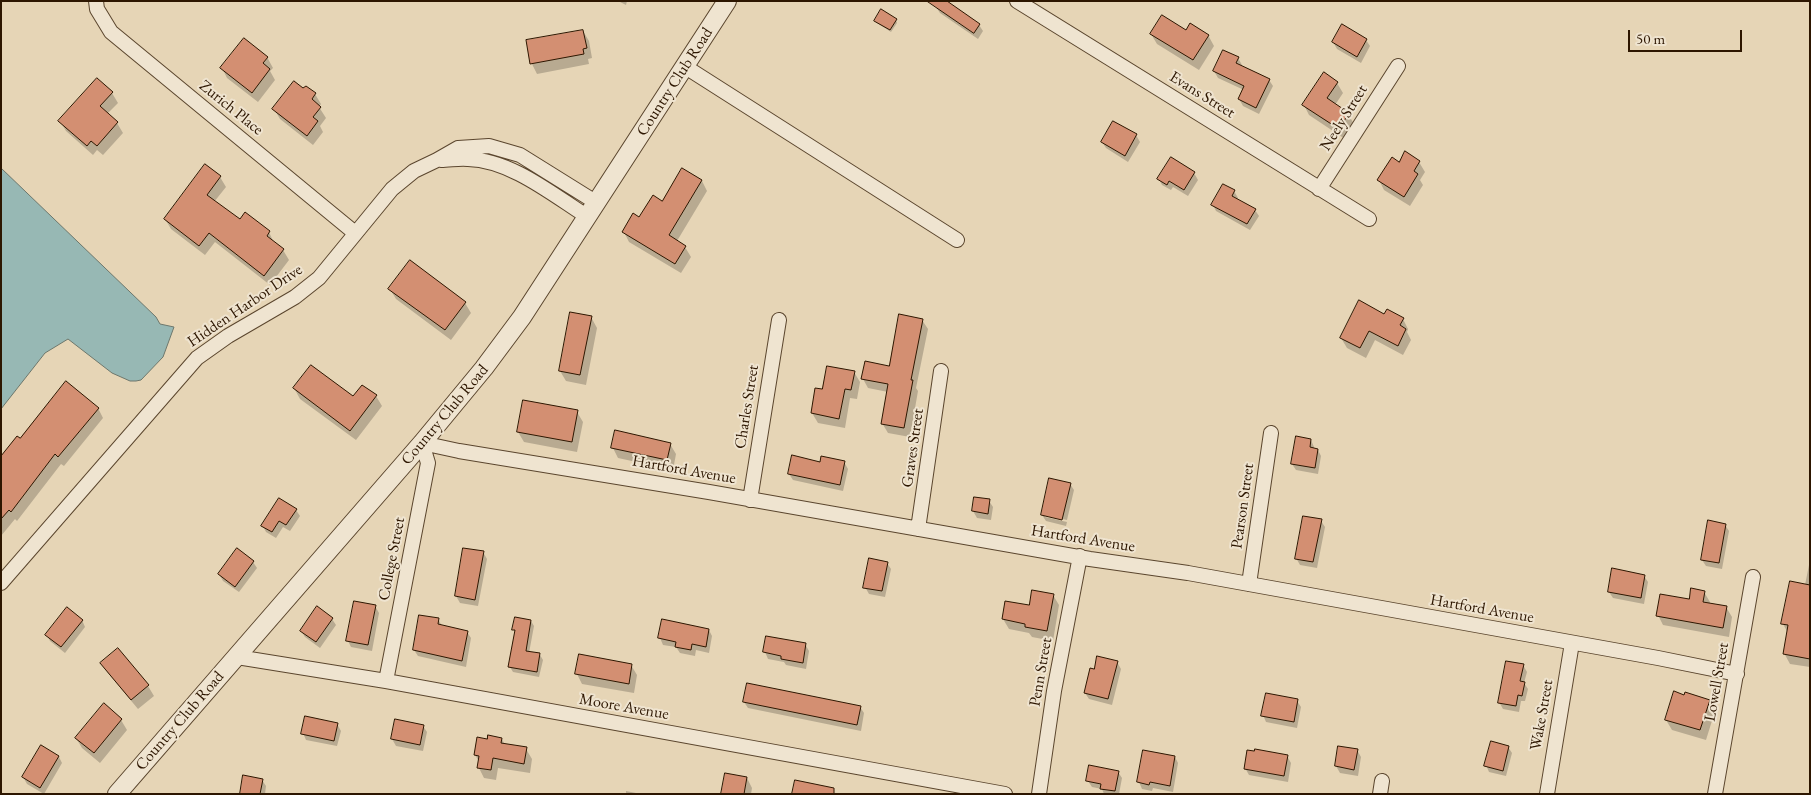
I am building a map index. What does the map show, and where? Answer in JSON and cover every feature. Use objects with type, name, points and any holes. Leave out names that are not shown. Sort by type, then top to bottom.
[{"type":"street","name":"Zurich Place","points":[[96,1],[97,9],[111,32],[355,233]]},
{"type":"street","name":"Country Club Road","points":[[117,794],[422,443],[484,368],[522,317],[727,1]]},
{"type":"street","name":"Evans Street","points":[[1017,1],[1369,219]]},
{"type":"street","points":[[684,66],[957,240]]},
{"type":"street","name":"Neely Street","points":[[1319,189],[1398,66]]},
{"type":"street","name":"Hidden Harbor Drive","points":[[1,583],[196,358],[228,336],[295,297],[319,278],[392,189],[414,171],[458,148],[488,146],[520,155],[592,210]]},
{"type":"street","name":"Charles Street","points":[[750,500],[779,320]]},
{"type":"street","name":"Graves Street","points":[[918,529],[941,371]]},
{"type":"street","name":"Pearson Street","points":[[1249,584],[1271,433]]},
{"type":"street","name":"Hartford Avenue","points":[[422,443],[459,451],[918,529],[1188,573],[1737,674]]},
{"type":"street","name":"College Street","points":[[386,682],[428,463],[422,443]]},
{"type":"street","name":"Penn Street","points":[[1038,794],[1054,691],[1080,556]]},
{"type":"street","name":"Lowell Street","points":[[1714,794],[1753,577]]},
{"type":"street","name":"Wake Street","points":[[1547,794],[1572,643]]},
{"type":"street","name":"Moore Avenue","points":[[237,656],[1004,794]]},
{"type":"water","points":[[1,168],[156,317],[160,324],[174,327],[163,357],[141,380],[130,381],[112,373],[68,339],[45,353],[1,409]]},
{"type":"building","points":[[927,1],[947,1],[980,24],[974,33]]},
{"type":"building","points":[[881,9],[897,19],[890,30],[874,21]]},
{"type":"building","points":[[1162,15],[1186,30],[1190,23],[1209,35],[1193,60],[1150,34]]},
{"type":"building","points":[[1342,24],[1367,39],[1357,57],[1332,42]]},
{"type":"building","points":[[583,30],[587,48],[583,49],[584,54],[530,64],[526,40]]},
{"type":"building","points":[[244,38],[268,57],[263,63],[270,69],[252,93],[220,68]]},
{"type":"building","points":[[1223,50],[1239,57],[1236,63],[1270,79],[1256,108],[1238,99],[1244,86],[1213,71]]},
{"type":"building","points":[[1324,72],[1338,82],[1327,98],[1349,113],[1339,129],[1302,105]]},
{"type":"building","points":[[97,78],[113,92],[100,106],[118,122],[97,146],[91,141],[87,146],[58,121]]},
{"type":"building","points":[[294,81],[303,88],[306,86],[316,93],[312,99],[321,107],[313,117],[318,121],[307,136],[272,109]]},
{"type":"building","points":[[1113,121],[1137,134],[1125,156],[1101,142]]},
{"type":"building","points":[[1405,151],[1420,161],[1414,171],[1418,174],[1404,197],[1377,180],[1392,157],[1399,162]]},
{"type":"building","points":[[1171,157],[1195,172],[1184,190],[1169,181],[1167,185],[1157,179]]},
{"type":"building","points":[[205,164],[221,176],[207,195],[240,219],[245,212],[270,231],[267,236],[284,249],[264,276],[209,233],[199,246],[164,219]]},
{"type":"building","points":[[682,168],[702,180],[669,235],[686,246],[675,264],[622,232],[633,213],[639,217],[653,195],[662,201]]},
{"type":"building","points":[[1223,184],[1235,190],[1232,196],[1256,209],[1247,224],[1211,205]]},
{"type":"building","points":[[410,260],[466,302],[445,330],[388,289]]},
{"type":"building","points":[[1359,300],[1384,314],[1387,309],[1404,318],[1400,325],[1406,329],[1398,346],[1369,331],[1360,348],[1340,338]]},
{"type":"building","points":[[570,312],[592,316],[580,375],[559,371]]},
{"type":"building","points":[[899,314],[923,319],[904,428],[881,424],[888,384],[861,379],[865,361],[889,366]]},
{"type":"building","points":[[311,365],[353,396],[362,385],[377,395],[350,431],[293,388]]},
{"type":"building","points":[[827,366],[855,371],[851,390],[845,389],[839,419],[811,413],[815,388],[822,389]]},
{"type":"building","points":[[66,381],[99,408],[58,457],[55,454],[11,512],[9,510],[1,519],[1,456],[17,436],[20,438]]},
{"type":"building","points":[[523,400],[578,410],[572,442],[517,432]]},
{"type":"building","points":[[615,430],[671,443],[667,460],[611,448]]},
{"type":"building","points":[[1296,436],[1311,439],[1310,447],[1318,449],[1315,468],[1291,464]]},
{"type":"building","points":[[792,455],[820,462],[821,456],[845,461],[840,485],[788,474]]},
{"type":"building","points":[[1049,478],[1071,483],[1062,520],[1041,515]]},
{"type":"building","points":[[974,497],[990,499],[988,514],[972,511]]},
{"type":"building","points":[[279,498],[297,509],[286,525],[279,521],[272,532],[261,526]]},
{"type":"building","points":[[1303,516],[1322,519],[1313,562],[1295,559]]},
{"type":"building","points":[[1708,520],[1726,524],[1719,563],[1701,560]]},
{"type":"building","points":[[237,548],[254,561],[235,587],[218,574]]},
{"type":"building","points":[[463,548],[484,551],[475,600],[455,596]]},
{"type":"building","points":[[869,558],[888,562],[882,591],[863,588]]},
{"type":"building","points":[[1612,568],[1645,575],[1641,598],[1608,592]]},
{"type":"building","points":[[1790,581],[1810,585],[1810,659],[1783,654],[1788,625],[1781,624]]},
{"type":"building","points":[[1691,588],[1705,591],[1703,602],[1727,606],[1723,628],[1656,616],[1660,594],[1689,599]]},
{"type":"building","points":[[1032,590],[1054,594],[1047,631],[1025,627],[1025,624],[1002,619],[1005,601],[1029,605]]},
{"type":"building","points":[[354,601],[376,605],[368,645],[346,641]]},
{"type":"building","points":[[317,606],[333,618],[316,642],[300,631]]},
{"type":"building","points":[[67,607],[83,620],[61,647],[45,635]]},
{"type":"building","points":[[419,615],[439,618],[438,624],[468,631],[462,661],[413,650]]},
{"type":"building","points":[[515,617],[531,620],[526,651],[540,653],[537,672],[508,667],[515,630],[512,630]]},
{"type":"building","points":[[662,619],[709,629],[706,647],[692,644],[691,650],[675,647],[676,642],[658,638]]},
{"type":"building","points":[[766,636],[806,643],[803,663],[781,659],[781,656],[763,652]]},
{"type":"building","points":[[118,648],[149,685],[131,700],[100,663]]},
{"type":"building","points":[[579,654],[632,664],[629,684],[575,674]]},
{"type":"building","points":[[1097,656],[1118,661],[1108,699],[1084,693],[1090,668],[1094,669]]},
{"type":"building","points":[[1506,661],[1524,664],[1520,681],[1525,682],[1522,696],[1518,695],[1516,706],[1498,703]]},
{"type":"building","points":[[747,683],[861,706],[857,725],[743,702]]},
{"type":"building","points":[[1674,691],[1684,695],[1685,692],[1710,700],[1700,730],[1665,720]]},
{"type":"building","points":[[1266,693],[1298,699],[1294,722],[1261,716]]},
{"type":"building","points":[[104,703],[122,719],[94,753],[75,738]]},
{"type":"building","points":[[305,716],[338,723],[334,741],[301,734]]},
{"type":"building","points":[[395,719],[424,725],[420,745],[391,739]]},
{"type":"building","points":[[488,735],[502,738],[501,743],[527,747],[524,764],[493,758],[491,770],[477,768],[479,756],[474,755],[477,737],[487,739]]},
{"type":"building","points":[[1491,741],[1509,746],[1503,771],[1484,766]]},
{"type":"building","points":[[41,745],[59,756],[40,788],[22,777]]},
{"type":"building","points":[[1338,746],[1358,749],[1354,770],[1335,766]]},
{"type":"building","points":[[1255,749],[1288,755],[1284,776],[1244,769],[1247,750],[1254,751]]},
{"type":"building","points":[[1143,750],[1175,756],[1170,786],[1150,782],[1149,785],[1137,782]]},
{"type":"building","points":[[1089,765],[1119,771],[1115,791],[1100,789],[1101,784],[1086,781]]},
{"type":"building","points":[[725,773],[747,777],[744,794],[721,794]]},
{"type":"building","points":[[243,775],[263,779],[260,794],[240,794]]},
{"type":"building","points":[[795,780],[834,788],[834,794],[792,794]]}]
